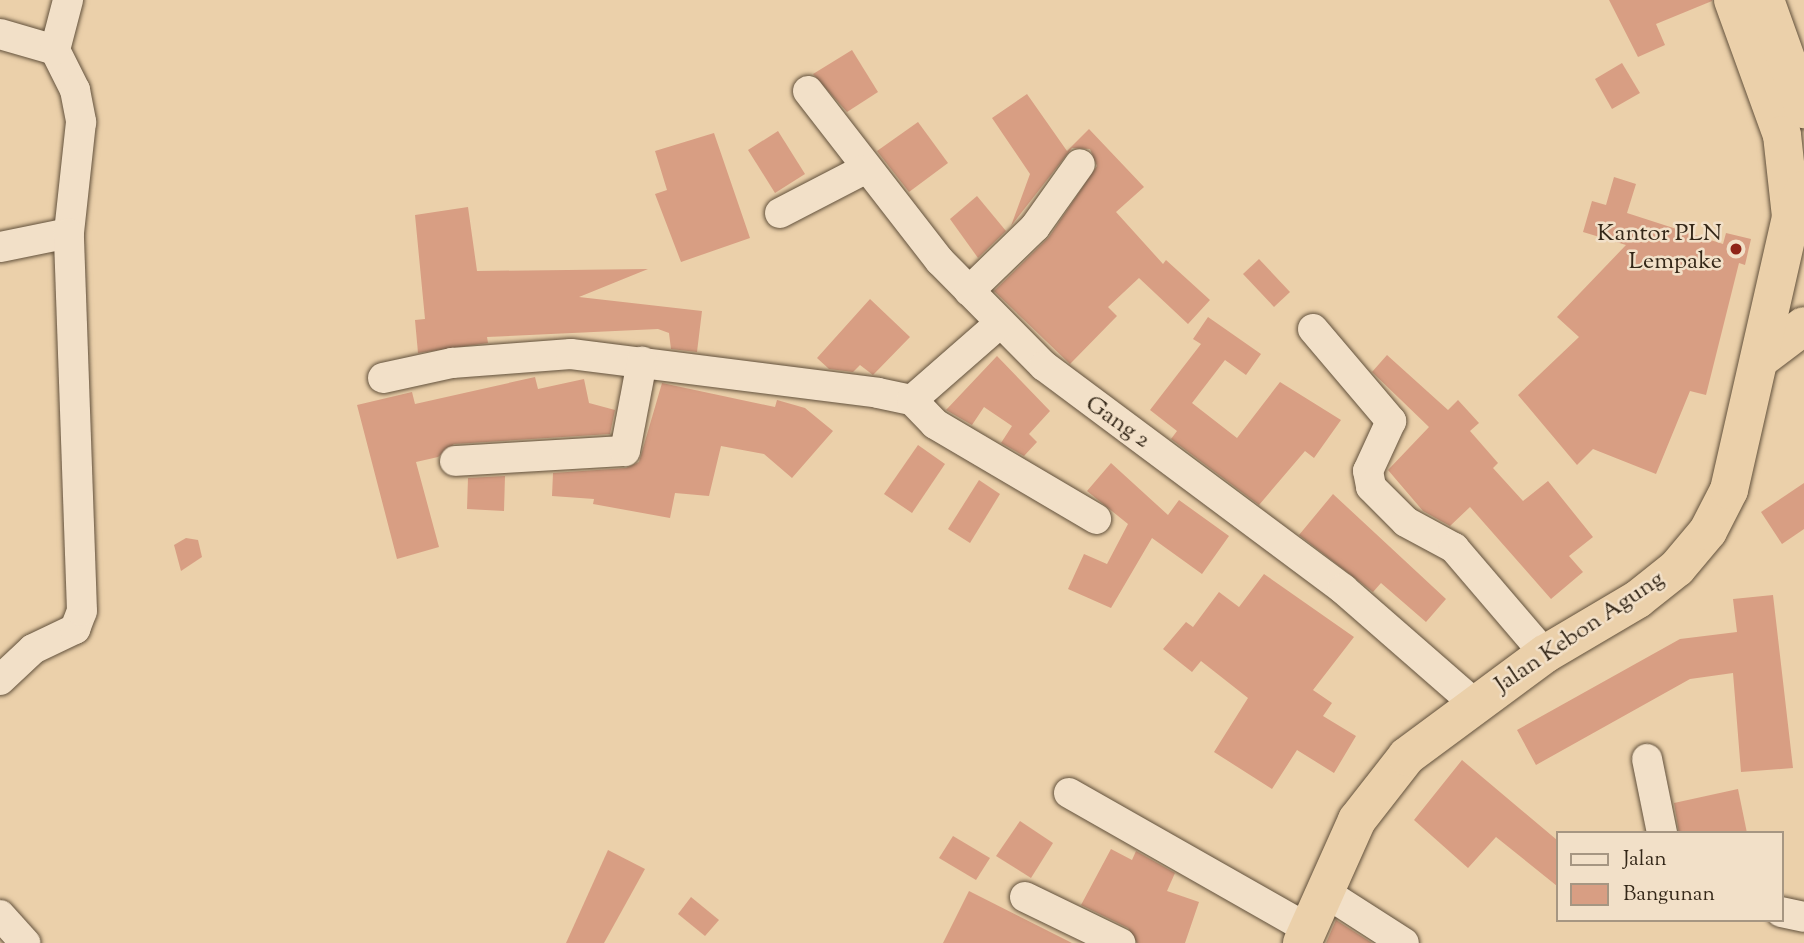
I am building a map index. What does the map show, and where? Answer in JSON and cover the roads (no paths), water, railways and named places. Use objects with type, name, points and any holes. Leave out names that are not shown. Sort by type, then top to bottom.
[{"type":"highway","points":[[1733,0],[1793,134]]},
{"type":"highway","points":[[1765,0],[1793,134]]},
{"type":"highway","name":"Jalan Kebon Agung","points":[[1304,936],[1322,891],[1379,788],[1407,756],[1545,654],[1637,599],[1677,568],[1708,531],[1729,489],[1763,357],[1797,204],[1793,134]]},
{"type":"highway","points":[[1763,357],[1804,326]]},
{"type":"street","points":[[0,680],[33,649],[75,629],[82,611],[69,233],[81,122],[75,90],[55,50],[68,0]]},
{"type":"street","points":[[0,34],[55,50]]},
{"type":"street","name":"Gang 2","points":[[808,91],[863,170],[969,291],[1077,395],[1343,589],[1475,704]]},
{"type":"street","points":[[969,291],[1035,227],[1080,164]]},
{"type":"street","points":[[780,213],[863,170]]},
{"type":"street","points":[[0,247],[69,233]]},
{"type":"street","points":[[912,400],[1000,323]]},
{"type":"street","points":[[1312,329],[1391,421],[1368,471],[1371,487],[1406,522],[1454,548],[1545,654]]},
{"type":"street","points":[[383,377],[452,363],[571,354],[912,400],[935,424],[1096,519]]},
{"type":"street","points":[[455,461],[625,451],[642,362]]},
{"type":"street","points":[[1647,759],[1662,831]]},
{"type":"street","points":[[1069,793],[1304,936]]},
{"type":"street","points":[[1322,891],[1404,943]]},
{"type":"street","points":[[1025,897],[1120,943]]},
{"type":"street","points":[[1783,912],[1804,917]]},
{"type":"street","points":[[0,915],[25,943]]},
{"type":"place","name":"Kantor PLN Lempake","points":[[1736,249]]}]
